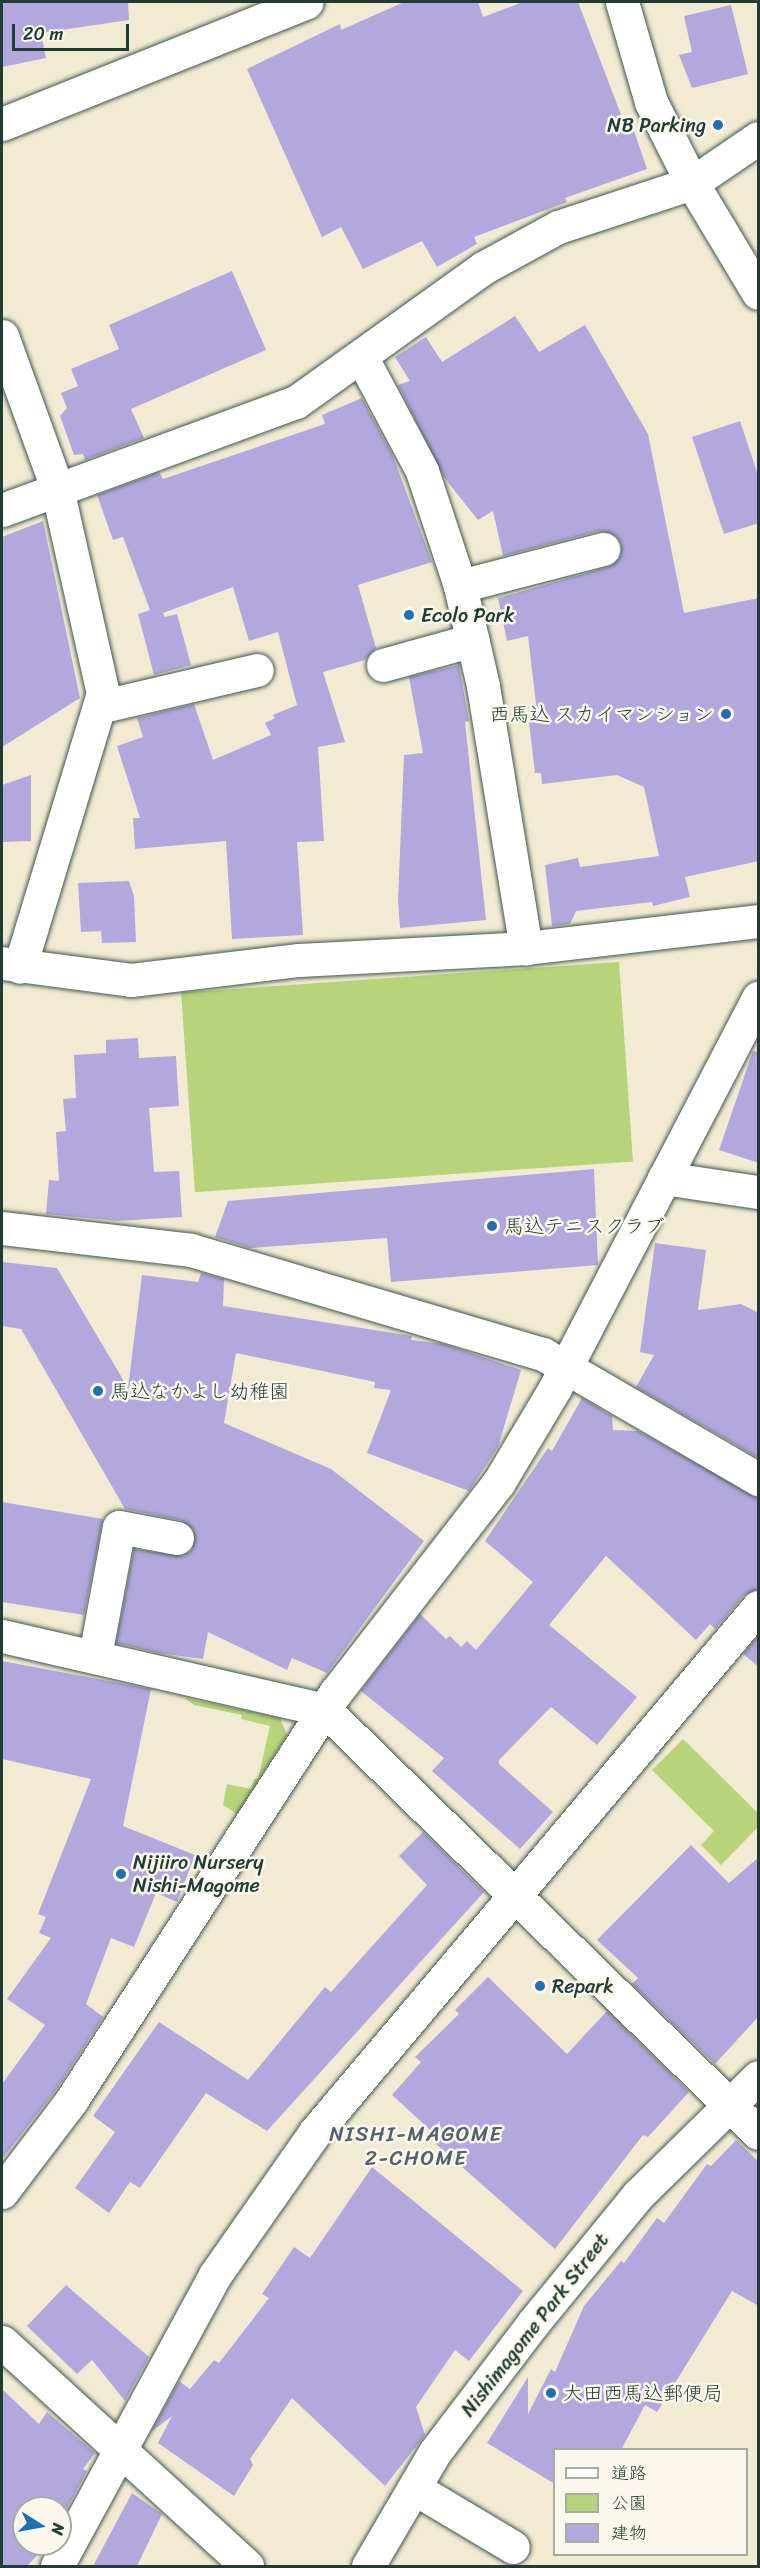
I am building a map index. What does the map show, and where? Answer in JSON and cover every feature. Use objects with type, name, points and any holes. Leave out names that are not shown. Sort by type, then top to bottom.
[{"type":"street","points":[[2,124],[307,2]]},
{"type":"street","points":[[622,2],[651,102],[692,183],[759,293]]},
{"type":"street","points":[[2,510],[296,402],[362,358],[483,268],[558,227],[692,183],[759,138]]},
{"type":"street","points":[[2,336],[57,488],[103,693],[11,965],[131,980],[299,960],[526,948],[759,921]]},
{"type":"street","points":[[362,358],[422,471],[460,586],[473,640],[526,948]]},
{"type":"street","points":[[460,586],[603,549]]},
{"type":"street","points":[[383,665],[473,640]]},
{"type":"street","points":[[99,707],[257,670]]},
{"type":"street","points":[[2,2192],[71,2101],[325,1710],[499,1482],[567,1366],[759,998]]},
{"type":"street","points":[[664,1178],[759,1192]]},
{"type":"street","points":[[2,1228],[191,1250],[543,1354],[759,1479]]},
{"type":"street","points":[[95,1656],[119,1527],[177,1538]]},
{"type":"street","points":[[57,2566],[215,2275],[315,2132],[759,1607]]},
{"type":"street","points":[[2,1636],[325,1710],[759,2133]]},
{"type":"street","name":"Nishimagome Park Street","points":[[368,2566],[435,2452],[534,2322],[638,2195],[759,2078]]},
{"type":"street","points":[[2,2343],[247,2566]]},
{"type":"street","points":[[414,2487],[513,2547]]},
{"type":"green space","points":[[619,962],[633,1162],[195,1192],[181,993]]},
{"type":"green space","points":[[185,1698],[280,1718],[287,1735],[237,1814],[223,1805],[227,1784],[251,1789],[254,1779],[258,1779],[270,1726],[241,1719],[242,1715],[194,1705]]},
{"type":"green space","points":[[683,1739],[758,1813],[758,1827],[721,1865],[701,1845],[714,1831],[652,1770]]},
{"type":"building","points":[[2,2],[128,2],[129,20],[41,33],[46,58],[2,67]]},
{"type":"building","points":[[404,2],[478,2],[483,17],[523,2],[578,2],[628,133],[634,131],[647,169],[565,198],[567,202],[474,237],[477,244],[437,267],[422,241],[363,269],[341,227],[322,237],[247,69],[340,24],[341,30]]},
{"type":"building","points":[[731,5],[748,74],[692,88],[679,55],[692,52],[684,16]]},
{"type":"building","points":[[232,271],[266,350],[131,409],[144,438],[85,460],[83,454],[74,455],[60,416],[67,408],[61,393],[78,386],[71,369],[119,349],[109,325]]},
{"type":"building","points":[[515,316],[539,352],[585,325],[648,434],[684,613],[759,598],[759,861],[685,877],[690,897],[653,906],[652,902],[576,911],[570,924],[552,926],[545,865],[578,858],[580,867],[659,856],[644,787],[617,775],[542,784],[541,773],[535,773],[529,722],[538,721],[528,636],[507,641],[498,598],[608,567],[621,555],[621,544],[616,536],[599,531],[503,556],[493,511],[478,520],[443,476],[398,385],[410,381],[395,357],[426,337],[442,362]]},
{"type":"building","points":[[362,398],[393,456],[432,562],[358,585],[376,648],[365,660],[323,672],[345,742],[318,747],[324,841],[297,842],[303,935],[232,939],[226,841],[135,849],[133,818],[140,818],[117,746],[143,737],[137,718],[194,704],[213,760],[271,735],[265,723],[275,718],[273,715],[297,705],[278,632],[249,641],[233,587],[163,613],[165,617],[177,614],[191,665],[154,675],[138,614],[150,610],[123,537],[113,540],[97,495],[159,472],[163,479],[325,424],[322,415]]},
{"type":"building","points":[[740,421],[759,478],[759,523],[724,534],[692,437]]},
{"type":"building","points":[[43,521],[80,698],[2,747],[2,537]]},
{"type":"building","points":[[459,665],[469,721],[465,722],[486,920],[400,928],[398,900],[404,755],[423,753],[409,677]]},
{"type":"building","points":[[31,775],[31,841],[2,842],[2,785]]},
{"type":"building","points":[[129,881],[134,896],[136,942],[102,943],[101,931],[81,932],[78,883]]},
{"type":"building","points":[[138,1038],[139,1058],[176,1056],[179,1106],[149,1108],[154,1172],[179,1171],[182,1217],[118,1221],[46,1214],[49,1180],[59,1181],[56,1132],[66,1131],[63,1099],[76,1098],[74,1055],[106,1053],[106,1040]]},
{"type":"building","points":[[753,1051],[759,1052],[759,1163],[719,1150]]},
{"type":"building","name":"馬込テニスクラブ","points":[[594,1169],[598,1265],[391,1282],[387,1238],[250,1248],[215,1237],[228,1201]]},
{"type":"building","points":[[655,1243],[706,1250],[698,1310],[741,1304],[759,1313],[759,1458],[636,1387],[654,1355],[640,1352]]},
{"type":"building","points":[[2,1262],[57,1268],[128,1388],[142,1275],[198,1282],[201,1273],[224,1279],[223,1306],[412,1336],[411,1340],[444,1344],[521,1370],[498,1447],[469,1491],[367,1453],[391,1390],[374,1388],[375,1382],[236,1353],[224,1423],[331,1469],[424,1541],[327,1673],[292,1658],[287,1670],[208,1632],[203,1659],[159,1653],[116,1643],[134,1549],[183,1556],[192,1550],[194,1531],[180,1520],[125,1509],[21,1329],[2,1326]]},
{"type":"building","points":[[582,1398],[612,1416],[613,1430],[638,1431],[759,1498],[759,1589],[744,1595],[715,1629],[710,1624],[696,1640],[606,1556],[549,1625],[637,1697],[597,1745],[551,1707],[499,1760],[499,1764],[553,1812],[520,1849],[432,1771],[444,1758],[361,1691],[420,1614],[446,1639],[450,1636],[461,1647],[467,1641],[476,1650],[533,1582],[485,1541],[548,1448],[552,1451]]},
{"type":"building","points":[[2,1502],[103,1519],[84,1615],[2,1602]]},
{"type":"building","points":[[759,1635],[759,1667],[743,1654]]},
{"type":"building","points":[[2,1661],[151,1689],[123,1826],[195,1855],[177,1902],[156,1893],[134,1947],[111,1938],[86,2004],[103,2017],[56,2090],[2,2159],[2,2084],[45,2025],[7,1999],[51,1938],[39,1933],[46,1917],[38,1914],[91,1779],[2,1759]]},
{"type":"building","points":[[423,1832],[484,1892],[267,2131],[206,2093],[140,2188],[130,2182],[109,2213],[75,2188],[115,2132],[93,2116],[159,2022],[248,2080],[325,1987],[331,1992],[427,1885],[399,1856]]},
{"type":"building","points":[[691,1845],[729,1883],[759,1857],[759,2016],[715,2064],[632,1984],[638,1978],[597,1940]]},
{"type":"building","points":[[488,1977],[567,2054],[607,2011],[689,2092],[648,2137],[643,2135],[555,2249],[436,2144],[440,2139],[392,2095],[421,2062],[415,2057],[459,2014],[455,2010]]},
{"type":"building","points":[[736,2140],[759,2162],[759,2306],[732,2291],[657,2412],[645,2405],[622,2448],[553,2448],[553,2483],[487,2443],[528,2377],[528,2414],[551,2369],[555,2372],[584,2306],[621,2261],[624,2263],[657,2218],[664,2223],[707,2164],[711,2166]]},
{"type":"building","points":[[372,2167],[523,2291],[469,2361],[455,2350],[416,2407],[425,2435],[385,2486],[292,2398],[250,2459],[253,2465],[234,2496],[158,2443],[172,2416],[151,2432],[179,2381],[190,2389],[214,2360],[219,2363],[269,2298],[262,2294],[294,2247],[310,2258]]},
{"type":"building","points":[[66,2285],[149,2357],[125,2401],[92,2360],[77,2374],[27,2326]]},
{"type":"building","points":[[2,2389],[39,2424],[47,2412],[95,2453],[83,2469],[87,2471],[72,2499],[72,2496],[12,2496],[12,2556],[37,2556],[27,2566],[2,2566]]},
{"type":"building","points":[[132,2493],[162,2514],[137,2566],[93,2566]]},
{"type":"place","name":"NB Parking","points":[[718,125]]},
{"type":"place","name":"Ecolo Park","points":[[409,615]]},
{"type":"place","name":"西馬込 スカイマンション","points":[[726,714]]},
{"type":"place","name":"馬込テニスクラブ","points":[[492,1226]]},
{"type":"place","name":"馬込なかよし幼稚園","points":[[98,1391]]},
{"type":"place","name":"Nijiiro Nursery Nishi-Magome","points":[[121,1874]]},
{"type":"place","name":"Repark","points":[[540,1986]]},
{"type":"place","name":"大田西馬込郵便局","points":[[551,2393]]},
{"type":"district","name":"NISHI-MAGOME 2-CHOME","points":[[416,2146]]}]
